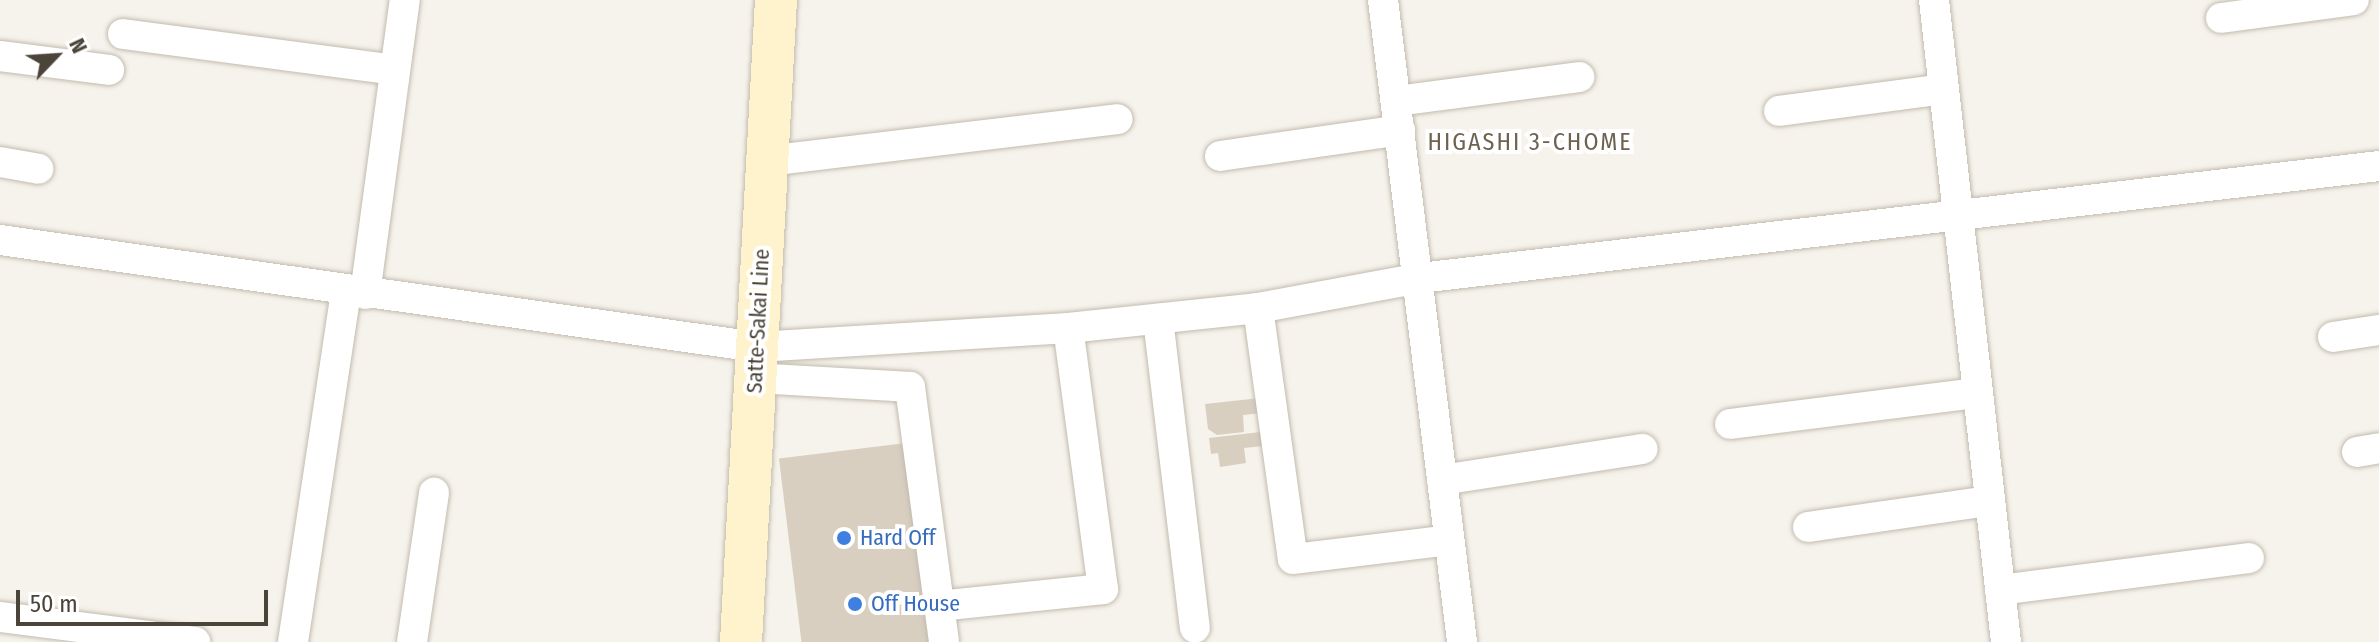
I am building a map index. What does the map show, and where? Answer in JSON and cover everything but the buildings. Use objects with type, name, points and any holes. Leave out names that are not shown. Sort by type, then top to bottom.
[{"type":"main road","name":"Satte-Sakai Line","points":[[741,642],[776,0]]},
{"type":"street","points":[[293,642],[405,0]]},
{"type":"street","points":[[1383,0],[1420,278],[1462,642]]},
{"type":"street","points":[[1934,0],[2005,642]]},
{"type":"street","points":[[2221,18],[2354,0]]},
{"type":"street","points":[[123,34],[395,70]]},
{"type":"street","points":[[0,56],[109,70]]},
{"type":"street","points":[[1220,156],[1579,77]]},
{"type":"street","points":[[1779,111],[1944,89]]},
{"type":"street","points":[[767,161],[1117,119]]},
{"type":"street","points":[[0,162],[38,169]]},
{"type":"street","points":[[756,363],[1258,308],[1420,278],[1959,212],[2379,166]]},
{"type":"street","points":[[0,240],[356,293],[910,387],[944,642]]},
{"type":"street","points":[[1258,308],[1293,559],[1449,540]]},
{"type":"street","points":[[1158,319],[1195,628]]},
{"type":"street","points":[[939,606],[1103,589],[1068,328]]},
{"type":"street","points":[[2333,337],[2379,330]]},
{"type":"street","points":[[1730,424],[1976,393]]},
{"type":"street","points":[[1442,480],[1643,449]]},
{"type":"street","points":[[412,642],[434,493]]},
{"type":"street","points":[[1808,527],[1989,501]]},
{"type":"street","points":[[2000,590],[2249,558]]},
{"type":"street","points":[[0,617],[68,634],[195,642]]},
{"type":"place","name":"Hard Off","points":[[844,538]]},
{"type":"place","name":"Off House","points":[[855,604]]},
{"type":"district","name":"HIGASHI 3-CHOME","points":[[1530,143]]}]
